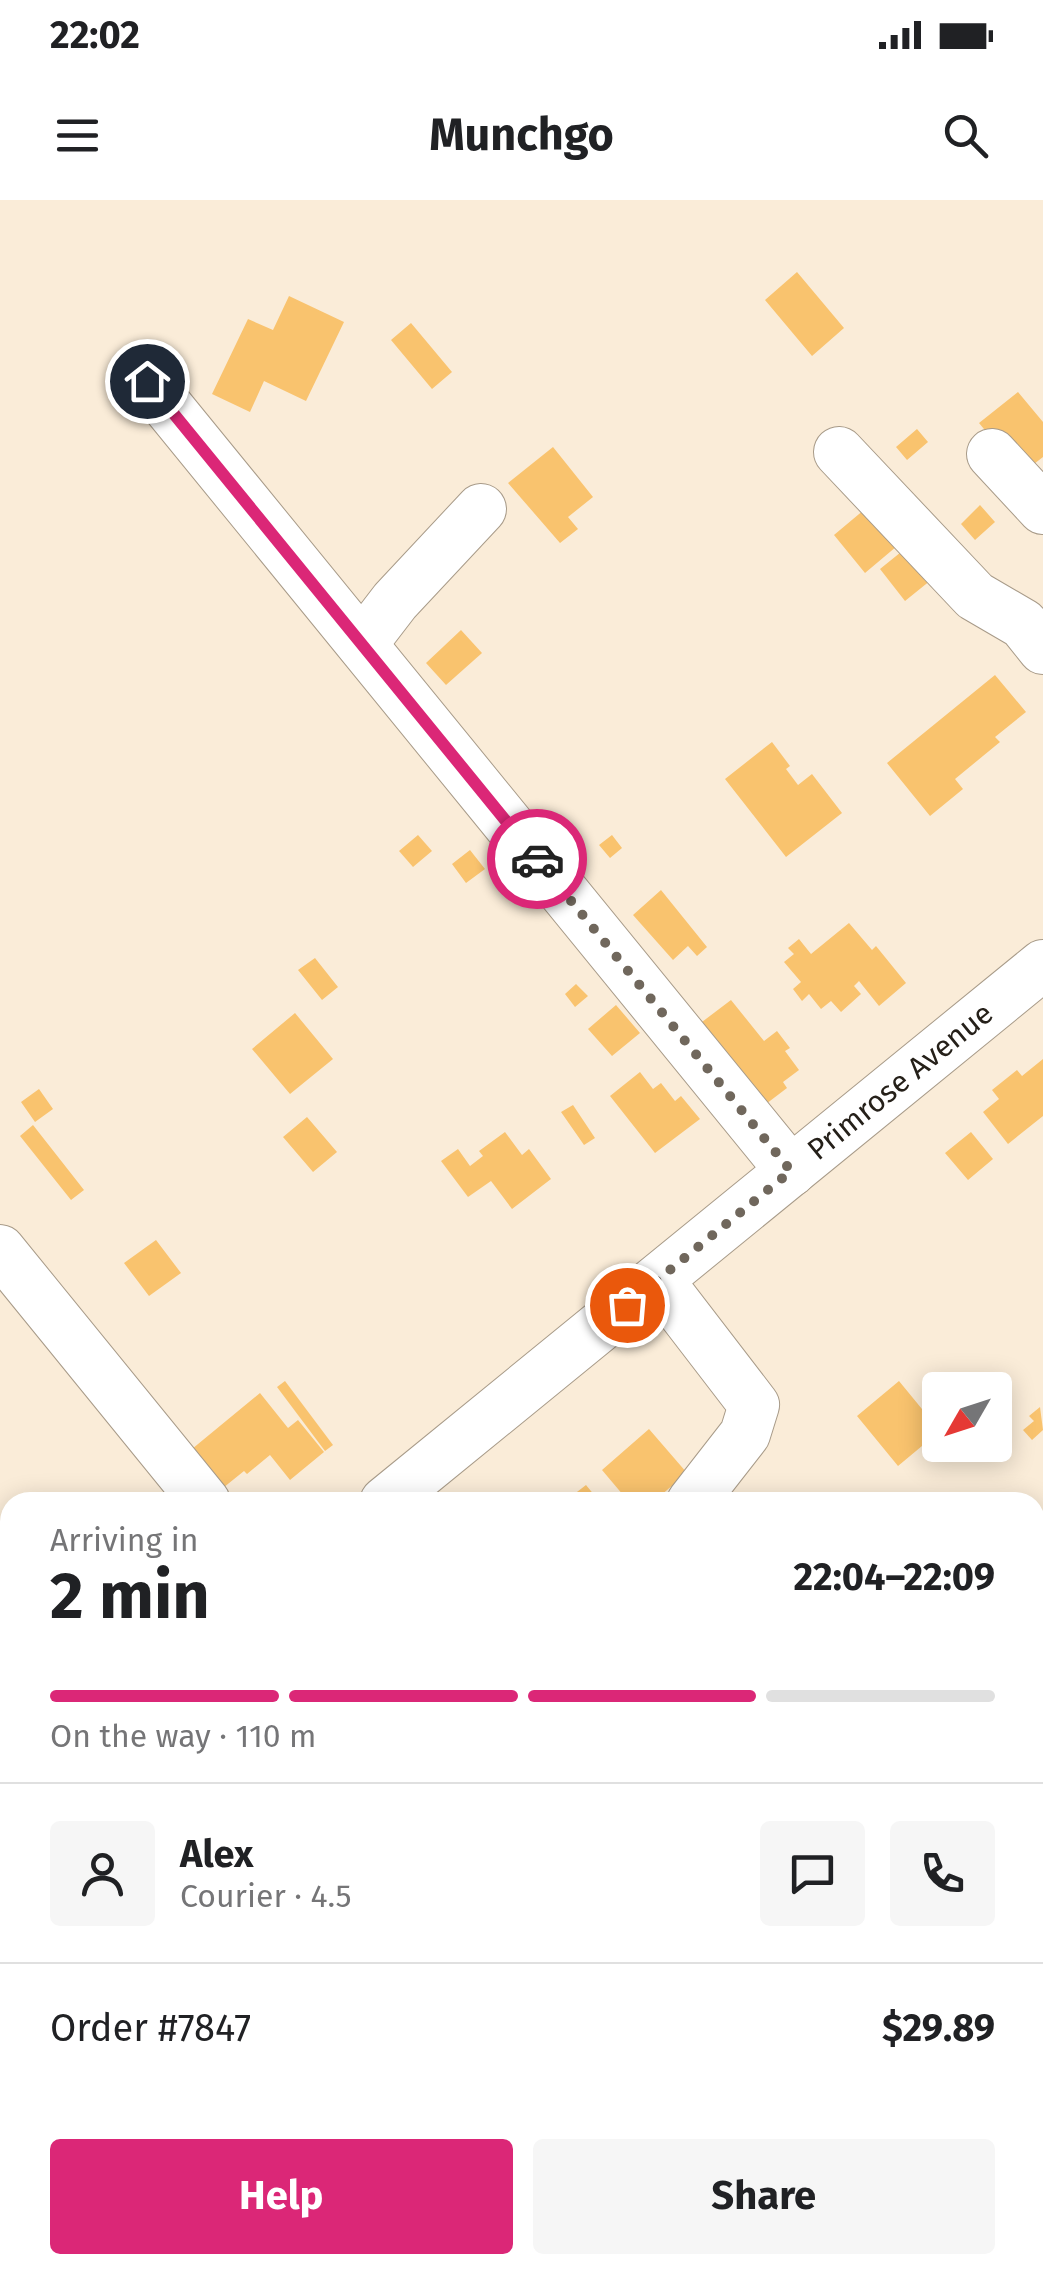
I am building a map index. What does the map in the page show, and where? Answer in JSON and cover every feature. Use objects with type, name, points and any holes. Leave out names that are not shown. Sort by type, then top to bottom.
[{"type":"street","points":[[147,381],[791,1171]]},
{"type":"street","points":[[840,452],[975,596],[1023,624],[1043,649]]},
{"type":"street","points":[[992,454],[1043,508]]},
{"type":"street","points":[[362,644],[395,601],[482,509]]},
{"type":"street","name":"Primrose Avenue","points":[[397,1492],[1043,965]]},
{"type":"street","points":[[0,1250],[198,1492]]},
{"type":"street","points":[[658,1280],[754,1405],[746,1434],[700,1492]]},
{"type":"building","points":[[797,272],[844,328],[812,356],[765,300]]},
{"type":"building","points":[[289,296],[344,322],[306,401],[264,381],[250,412],[212,394],[248,319],[273,330]]},
{"type":"building","points":[[411,323],[452,372],[432,389],[391,340]]},
{"type":"building","points":[[1018,392],[1043,422],[1043,457],[1021,474],[979,423]]},
{"type":"building","points":[[917,429],[928,442],[907,460],[896,447]]},
{"type":"building","points":[[553,447],[593,497],[568,517],[578,529],[560,543],[508,483]]},
{"type":"building","points":[[871,504],[903,541],[865,573],[834,535]]},
{"type":"building","points":[[980,505],[995,522],[975,540],[961,524]]},
{"type":"building","points":[[906,548],[931,580],[905,601],[880,569]]},
{"type":"building","points":[[461,630],[482,653],[446,685],[426,663]]},
{"type":"building","points":[[995,675],[1026,712],[995,737],[1000,742],[955,779],[963,789],[930,816],[887,763]]},
{"type":"building","points":[[772,742],[798,785],[812,774],[842,813],[786,857],[725,779]]},
{"type":"building","points":[[418,835],[432,851],[413,867],[399,851]]},
{"type":"building","points":[[612,835],[622,848],[610,858],[599,845]]},
{"type":"building","points":[[470,850],[485,869],[466,883],[452,864]]},
{"type":"building","points":[[661,890],[707,947],[697,956],[688,946],[673,960],[633,915]]},
{"type":"building","points":[[849,923],[872,950],[876,946],[906,983],[879,1006],[859,981],[854,986],[861,994],[841,1012],[831,1001],[821,1009],[809,994],[802,1001],[793,989],[801,982],[784,962],[794,954],[788,948],[799,939],[811,954]]},
{"type":"building","points":[[315,958],[338,987],[322,1000],[298,970]]},
{"type":"building","points":[[576,984],[588,996],[575,1007],[565,994]]},
{"type":"building","points":[[731,1000],[764,1041],[777,1031],[799,1070],[783,1082],[787,1088],[762,1107],[698,1025]]},
{"type":"building","points":[[616,1005],[640,1033],[612,1056],[588,1029]]},
{"type":"building","points":[[295,1013],[333,1059],[290,1094],[252,1049]]},
{"type":"building","points":[[1043,1059],[1043,1116],[1008,1144],[983,1112],[999,1099],[992,1090],[1017,1070],[1022,1076]]},
{"type":"building","points":[[640,1072],[653,1089],[661,1083],[675,1101],[681,1096],[700,1119],[655,1153],[610,1096]]},
{"type":"building","points":[[39,1089],[53,1109],[35,1122],[21,1102]]},
{"type":"building","points":[[573,1105],[595,1138],[584,1145],[561,1112]]},
{"type":"building","points":[[307,1117],[337,1152],[313,1172],[283,1137]]},
{"type":"building","points":[[33,1125],[84,1190],[71,1200],[20,1136]]},
{"type":"building","points":[[505,1132],[522,1155],[529,1149],[551,1179],[512,1209],[491,1181],[468,1197],[441,1161],[458,1149],[470,1166],[483,1156],[479,1151]]},
{"type":"building","points":[[971,1132],[993,1159],[968,1180],[945,1153]]},
{"type":"building","points":[[156,1240],[181,1273],[149,1296],[124,1263]]},
{"type":"building","points":[[285,1381],[333,1445],[325,1451],[277,1387]]},
{"type":"building","points":[[899,1381],[922,1409],[922,1446],[898,1466],[857,1416]]},
{"type":"building","points":[[260,1393],[288,1428],[298,1420],[324,1452],[290,1480],[270,1455],[218,1492],[192,1449]]},
{"type":"building","points":[[1040,1407],[1043,1430],[1032,1440],[1023,1430],[1034,1421],[1029,1416]]},
{"type":"building","points":[[649,1429],[687,1473],[665,1492],[621,1492],[602,1470]]},
{"type":"way so far","points":[[537,859],[791,1171],[627,1305]]},
{"type":"route","points":[[147,381],[537,859]]}]
